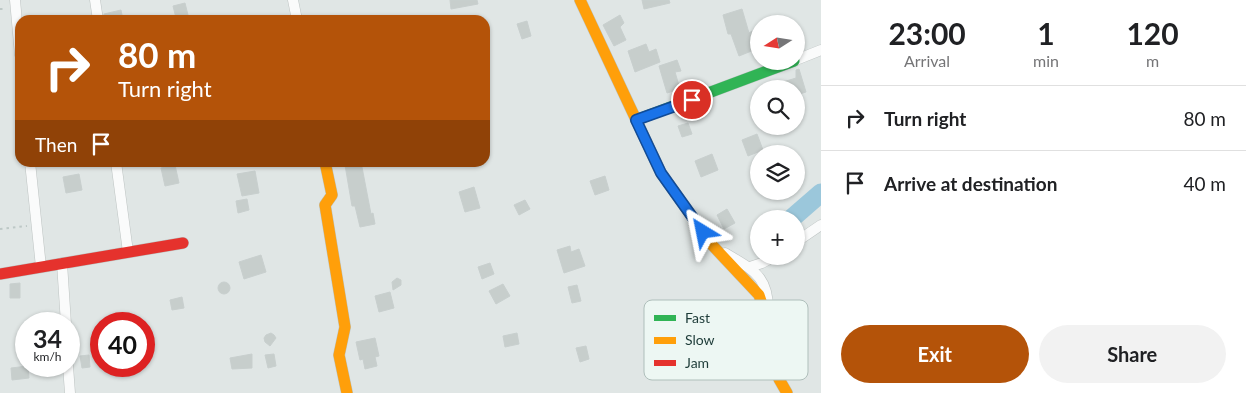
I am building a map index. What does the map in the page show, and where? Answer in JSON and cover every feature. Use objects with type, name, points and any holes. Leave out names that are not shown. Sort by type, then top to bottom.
[{"type":"street","points":[[15,0],[16,15]]},
{"type":"street","points":[[95,0],[97,15]]},
{"type":"street","points":[[293,0],[296,15]]},
{"type":"street","points":[[580,0],[661,173],[713,246],[759,295],[761,300]]},
{"type":"street","points":[[805,57],[821,50]]},
{"type":"street","points":[[636,120],[771,70]]},
{"type":"street","points":[[30,167],[41,267]]},
{"type":"street","points":[[117,167],[128,252]]},
{"type":"street","points":[[326,167],[332,195],[325,205],[345,327],[339,355],[347,393]]},
{"type":"street","points":[[805,236],[821,225]]},
{"type":"street","points":[[0,274],[183,243]]},
{"type":"street","points":[[713,246],[757,273],[765,288],[768,300]]},
{"type":"street","points":[[62,263],[65,312]]},
{"type":"street","points":[[750,267],[756,265]]},
{"type":"street","points":[[69,377],[70,393]]},
{"type":"street","points":[[780,380],[787,393]]},
{"type":"path","points":[[0,229],[36,224]]},
{"type":"building","points":[[450,0],[477,0],[478,4],[451,9]]},
{"type":"building","points":[[642,0],[669,0],[670,3],[644,9]]},
{"type":"building","points":[[185,3],[188,15],[175,15],[173,6]]},
{"type":"building","points":[[742,9],[750,32],[750,52],[739,56],[731,34],[728,34],[723,15]]},
{"type":"building","points":[[121,10],[122,15],[104,15]]},
{"type":"building","points":[[620,15],[624,23],[620,27],[626,40],[614,46],[603,25]]},
{"type":"building","points":[[527,21],[531,36],[522,39],[517,24]]},
{"type":"building","points":[[646,44],[649,52],[656,49],[660,62],[635,72],[628,51]]},
{"type":"building","points":[[677,60],[681,71],[675,72],[680,89],[667,93],[659,66]]},
{"type":"building","points":[[796,70],[799,70],[802,80],[790,80],[796,78]]},
{"type":"building","points":[[688,123],[692,134],[682,137],[678,126]]},
{"type":"building","points":[[757,135],[761,145],[750,145],[750,155],[748,156],[742,140]]},
{"type":"building","points":[[712,154],[718,170],[701,177],[695,161]]},
{"type":"building","points":[[175,167],[179,183],[165,186],[161,168]]},
{"type":"building","points":[[345,167],[362,167],[371,214],[373,213],[375,224],[360,227],[355,206],[352,206]]},
{"type":"building","points":[[255,171],[259,193],[242,196],[237,174]]},
{"type":"building","points":[[79,174],[82,190],[66,193],[63,177]]},
{"type":"building","points":[[605,176],[609,190],[595,195],[590,181]]},
{"type":"building","points":[[474,187],[480,208],[465,212],[459,192]]},
{"type":"building","points":[[247,199],[249,210],[238,213],[236,201]]},
{"type":"building","points":[[525,200],[530,209],[519,215],[514,205]]},
{"type":"building","points":[[727,209],[735,223],[724,229],[717,215]]},
{"type":"building","points":[[570,246],[571,252],[579,249],[585,266],[564,273],[557,250]]},
{"type":"building","points":[[261,255],[266,272],[244,279],[239,262]]},
{"type":"building","points":[[490,263],[494,274],[482,279],[478,267]]},
{"type":"building","points":[[397,278],[401,280],[401,285],[393,290],[392,282]]},
{"type":"building","points":[[222,282],[226,282],[230,288],[226,294],[222,294],[218,290],[218,286]]},
{"type":"building","points":[[20,283],[20,298],[10,298],[10,284]]},
{"type":"building","points":[[503,284],[510,296],[496,304],[489,291]]},
{"type":"building","points":[[577,285],[581,301],[572,303],[568,287]]},
{"type":"building","points":[[390,292],[394,308],[379,312],[375,296]]},
{"type":"building","points":[[182,297],[184,308],[172,310],[170,300]]},
{"type":"building","points":[[271,333],[276,338],[270,346],[265,342],[264,338]]},
{"type":"building","points":[[517,333],[519,344],[505,347],[503,336]]},
{"type":"building","points":[[375,338],[379,356],[375,357],[377,366],[365,369],[363,359],[360,360],[356,342]]},
{"type":"building","points":[[586,346],[589,359],[580,362],[576,348]]},
{"type":"building","points":[[252,354],[252,368],[232,369],[230,358]]},
{"type":"building","points":[[274,354],[276,366],[268,368],[265,355]]},
{"type":"building","points":[[89,355],[90,367],[82,368],[80,356]]},
{"type":"building","points":[[11,368],[15,368],[15,377],[29,378],[12,380]]},
{"type":"waterway","points":[[801,210],[821,193]]},
{"type":"traffic: fast","points":[[636,120],[770,70]]},
{"type":"traffic: slow","points":[[580,0],[661,173],[713,246],[759,295],[761,300]]},
{"type":"traffic: slow","points":[[326,167],[332,195],[325,205],[345,327],[339,355],[347,393]]},
{"type":"traffic: slow","points":[[780,380],[787,393]]},
{"type":"traffic: jam","points":[[0,274],[183,243]]},
{"type":"route","points":[[692,100],[636,120],[661,173],[703,232]]}]
